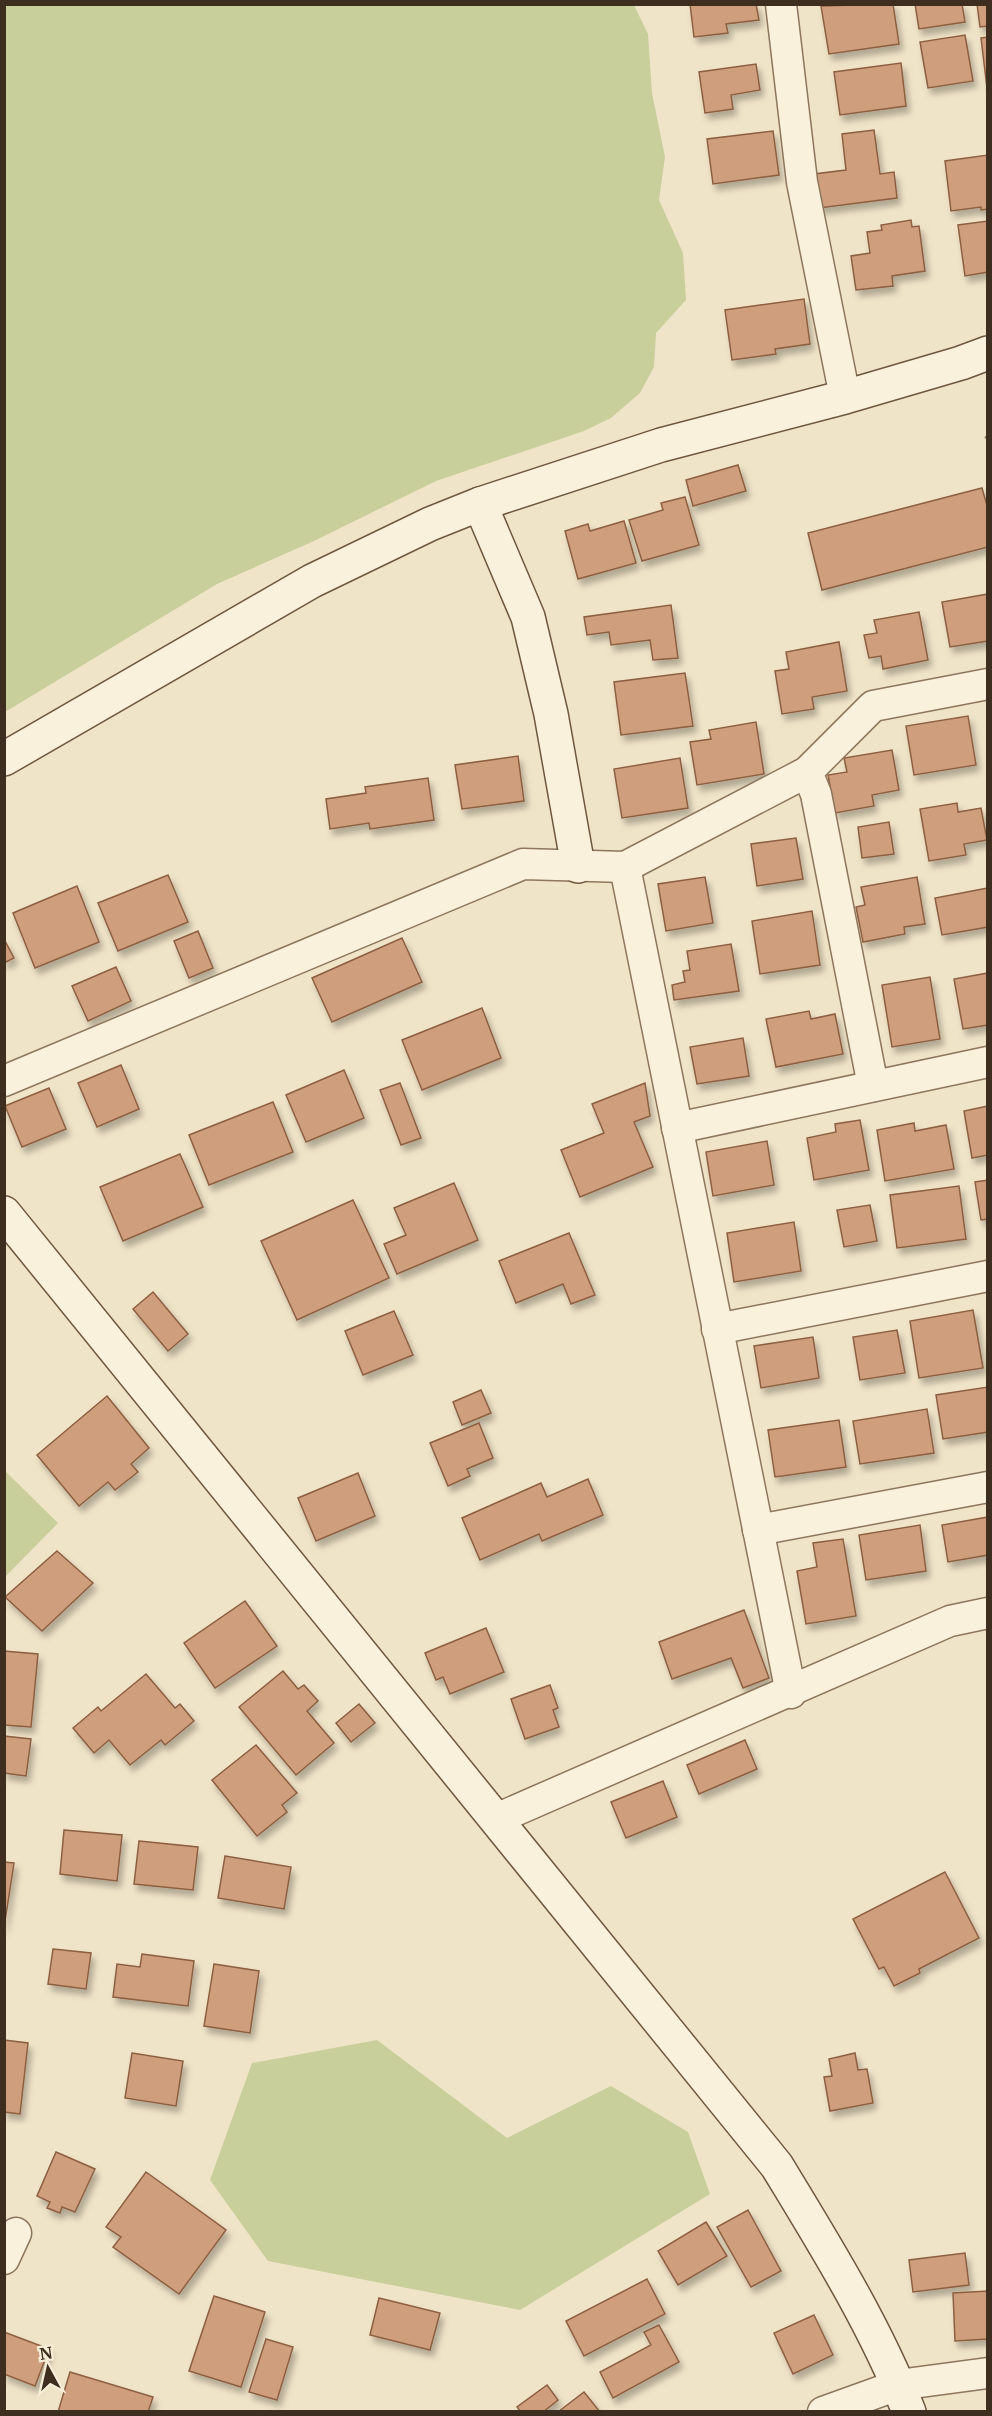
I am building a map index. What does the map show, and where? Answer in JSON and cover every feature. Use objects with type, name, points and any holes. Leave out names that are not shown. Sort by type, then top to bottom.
[{"type":"street","points":[[781,4],[802,182],[845,397]]},
{"type":"street","points":[[4,759],[312,581],[429,524],[480,504],[662,445],[845,397],[962,363],[987,352]]},
{"type":"street","points":[[480,504],[528,617],[551,714],[578,866]]},
{"type":"street","points":[[4,1081],[523,864],[625,867],[807,772],[873,706],[987,686]]},
{"type":"street","points":[[807,772],[816,794],[873,1086]]},
{"type":"street","points":[[625,867],[790,1693]]},
{"type":"street","points":[[677,1128],[987,1062]]},
{"type":"street","points":[[4,1213],[112,1342],[777,2166],[831,2253],[904,2398]]},
{"type":"street","points":[[717,1329],[987,1276]]},
{"type":"street","points":[[758,1530],[987,1487]]},
{"type":"street","points":[[496,1819],[790,1693],[950,1621],[987,1613]]},
{"type":"street","points":[[823,2412],[904,2398],[987,2373]]},
{"type":"green space","points":[[5,4],[634,5],[648,34],[652,93],[665,157],[659,200],[683,253],[686,300],[656,333],[654,367],[640,393],[611,418],[584,431],[436,481],[314,541],[217,584],[5,712]]},
{"type":"green space","points":[[4,1470],[58,1523],[5,1577],[4,1577]]},
{"type":"green space","points":[[377,2040],[507,2138],[611,2086],[688,2132],[710,2194],[520,2310],[268,2261],[210,2180],[252,2063]]},
{"type":"building","points":[[690,4],[756,4],[759,20],[726,24],[728,33],[694,37]]},
{"type":"building","points":[[893,4],[899,44],[829,54],[821,6]]},
{"type":"building","points":[[915,4],[962,4],[965,22],[919,29]]},
{"type":"building","points":[[977,4],[988,4],[988,26],[980,27]]},
{"type":"building","points":[[965,35],[973,81],[928,88],[920,42]]},
{"type":"building","points":[[988,37],[988,88],[987,88],[981,38]]},
{"type":"building","points":[[901,63],[906,106],[840,115],[834,72]]},
{"type":"building","points":[[756,64],[760,90],[731,95],[733,109],[705,113],[699,72]]},
{"type":"building","points":[[874,130],[880,174],[894,172],[897,198],[819,208],[814,174],[846,170],[842,134]]},
{"type":"building","points":[[773,131],[779,175],[713,184],[707,139]]},
{"type":"building","points":[[988,155],[988,209],[981,210],[981,207],[951,211],[945,161]]},
{"type":"building","points":[[911,220],[912,227],[919,226],[925,271],[892,276],[893,286],[856,290],[851,256],[870,253],[867,232],[882,230],[881,225]]},
{"type":"building","points":[[988,221],[988,272],[965,276],[958,225]]},
{"type":"building","points":[[804,299],[810,344],[775,349],[776,354],[732,360],[725,310]]},
{"type":"building","points":[[738,465],[746,491],[693,506],[686,480]]},
{"type":"building","points":[[982,488],[988,509],[988,547],[822,590],[808,533]]},
{"type":"building","points":[[685,497],[699,545],[642,561],[629,520],[663,510],[661,503]]},
{"type":"building","points":[[624,521],[636,563],[578,579],[565,531],[588,524],[590,531]]},
{"type":"building","points":[[988,594],[988,641],[950,647],[942,602]]},
{"type":"building","points":[[671,605],[678,658],[653,660],[650,640],[611,645],[609,632],[587,635],[584,617]]},
{"type":"building","points":[[919,612],[928,660],[883,669],[881,656],[869,658],[864,635],[877,633],[874,620]]},
{"type":"building","points":[[839,642],[847,691],[812,697],[814,709],[782,714],[775,671],[789,669],[786,652]]},
{"type":"building","points":[[685,673],[693,726],[621,735],[614,682]]},
{"type":"building","points":[[968,716],[976,765],[914,775],[906,726]]},
{"type":"building","points":[[756,722],[764,774],[697,785],[690,742],[711,739],[709,730]]},
{"type":"building","points":[[892,750],[899,790],[872,795],[874,806],[835,813],[828,775],[847,772],[844,758]]},
{"type":"building","points":[[518,756],[524,801],[462,809],[455,765]]},
{"type":"building","points":[[680,758],[688,808],[622,818],[614,769]]},
{"type":"building","points":[[428,778],[434,820],[370,829],[369,823],[330,829],[326,799],[366,793],[365,787]]},
{"type":"building","points":[[957,803],[958,812],[981,808],[987,840],[964,844],[966,855],[929,861],[920,809]]},
{"type":"building","points":[[889,822],[894,854],[862,858],[858,827]]},
{"type":"building","points":[[796,838],[803,879],[757,886],[751,844]]},
{"type":"building","points":[[168,875],[188,922],[118,951],[98,903]]},
{"type":"building","points":[[705,877],[713,923],[666,931],[658,884]]},
{"type":"building","points":[[917,877],[925,924],[904,927],[905,934],[863,942],[856,907],[865,905],[861,887]]},
{"type":"building","points":[[77,886],[99,942],[35,968],[13,913]]},
{"type":"building","points":[[988,888],[988,927],[942,935],[935,898]]},
{"type":"building","points":[[812,911],[820,965],[760,974],[752,921]]},
{"type":"building","points":[[198,931],[213,968],[189,978],[174,941]]},
{"type":"building","points":[[402,938],[422,982],[332,1022],[312,978]]},
{"type":"building","points":[[4,939],[14,958],[4,963]]},
{"type":"building","points":[[731,944],[739,991],[674,1000],[672,985],[685,982],[683,971],[690,970],[687,951]]},
{"type":"building","points":[[116,967],[131,1001],[88,1021],[72,986]]},
{"type":"building","points":[[988,973],[988,1025],[963,1029],[954,979]]},
{"type":"building","points":[[930,977],[940,1039],[892,1047],[882,985]]},
{"type":"building","points":[[482,1008],[501,1058],[422,1090],[402,1040]]},
{"type":"building","points":[[809,1011],[811,1019],[835,1014],[843,1054],[776,1067],[766,1019]]},
{"type":"building","points":[[743,1038],[749,1076],[697,1084],[690,1047]]},
{"type":"building","points":[[121,1065],[139,1109],[97,1127],[78,1083]]},
{"type":"building","points":[[344,1070],[364,1118],[306,1142],[286,1095]]},
{"type":"building","points":[[400,1083],[421,1138],[401,1145],[380,1090]]},
{"type":"building","points":[[645,1083],[650,1116],[634,1122],[653,1167],[580,1197],[561,1150],[604,1133],[592,1104]]},
{"type":"building","points":[[49,1088],[66,1129],[22,1147],[5,1106]]},
{"type":"building","points":[[273,1102],[293,1152],[209,1185],[189,1135]]},
{"type":"building","points":[[988,1106],[988,1155],[972,1158],[964,1111]]},
{"type":"building","points":[[860,1120],[869,1170],[814,1180],[807,1138],[836,1132],[835,1124]]},
{"type":"building","points":[[914,1123],[915,1131],[946,1125],[954,1169],[885,1181],[877,1130]]},
{"type":"building","points":[[767,1141],[774,1185],[713,1196],[706,1152]]},
{"type":"building","points":[[180,1154],[203,1207],[123,1241],[100,1187]]},
{"type":"building","points":[[988,1180],[988,1219],[981,1220],[975,1182]]},
{"type":"building","points":[[454,1183],[478,1240],[397,1274],[384,1244],[406,1235],[394,1208]]},
{"type":"building","points":[[959,1186],[966,1239],[897,1248],[890,1195]]},
{"type":"building","points":[[353,1200],[389,1278],[297,1320],[261,1241]]},
{"type":"building","points":[[870,1205],[877,1241],[844,1247],[837,1210]]},
{"type":"building","points":[[794,1222],[801,1271],[734,1282],[727,1233]]},
{"type":"building","points":[[569,1233],[595,1295],[571,1304],[563,1284],[516,1303],[499,1261]]},
{"type":"building","points":[[153,1292],[188,1334],[168,1351],[133,1309]]},
{"type":"building","points":[[973,1310],[983,1368],[919,1378],[910,1321]]},
{"type":"building","points":[[394,1311],[413,1355],[363,1375],[345,1331]]},
{"type":"building","points":[[897,1330],[905,1373],[860,1380],[853,1337]]},
{"type":"building","points":[[813,1337],[819,1378],[761,1388],[754,1346]]},
{"type":"building","points":[[988,1387],[988,1432],[943,1439],[936,1395]]},
{"type":"building","points":[[481,1390],[491,1413],[462,1425],[453,1402]]},
{"type":"building","points":[[107,1396],[149,1448],[131,1464],[138,1472],[115,1490],[108,1482],[79,1506],[37,1455]]},
{"type":"building","points":[[927,1409],[934,1453],[860,1464],[853,1421]]},
{"type":"building","points":[[839,1420],[846,1467],[775,1477],[768,1430]]},
{"type":"building","points":[[479,1423],[493,1458],[467,1469],[470,1476],[448,1486],[430,1443]]},
{"type":"building","points":[[358,1473],[375,1516],[316,1541],[298,1498]]},
{"type":"building","points":[[588,1479],[603,1515],[542,1541],[539,1534],[480,1560],[462,1518],[541,1483],[547,1497]]},
{"type":"building","points":[[988,1517],[988,1555],[948,1562],[942,1525]]},
{"type":"building","points":[[920,1525],[926,1571],[866,1580],[859,1535]]},
{"type":"building","points":[[843,1539],[856,1616],[806,1624],[797,1571],[817,1567],[813,1543]]},
{"type":"building","points":[[57,1551],[93,1583],[42,1631],[5,1597]]},
{"type":"building","points":[[245,1601],[277,1646],[215,1688],[184,1643]]},
{"type":"building","points":[[744,1610],[769,1678],[743,1688],[731,1658],[672,1679],[659,1642]]},
{"type":"building","points":[[486,1628],[504,1672],[450,1694],[443,1677],[436,1680],[425,1653]]},
{"type":"building","points":[[4,1651],[38,1654],[31,1727],[4,1725]]},
{"type":"building","points":[[283,1671],[298,1689],[304,1685],[318,1701],[307,1711],[334,1743],[296,1775],[239,1707]]},
{"type":"building","points":[[146,1674],[175,1708],[180,1704],[194,1721],[165,1745],[161,1740],[130,1765],[109,1740],[94,1753],[73,1728],[98,1707],[101,1711]]},
{"type":"building","points":[[550,1685],[558,1708],[553,1710],[559,1727],[525,1739],[511,1699]]},
{"type":"building","points":[[359,1704],[375,1723],[351,1742],[336,1723]]},
{"type":"building","points":[[4,1736],[31,1739],[26,1776],[4,1773]]},
{"type":"building","points":[[745,1740],[757,1769],[699,1794],[687,1765]]},
{"type":"building","points":[[256,1745],[297,1793],[282,1805],[287,1812],[257,1836],[212,1780]]},
{"type":"building","points":[[663,1781],[677,1817],[626,1838],[611,1802]]},
{"type":"building","points":[[64,1830],[122,1835],[117,1881],[60,1874]]},
{"type":"building","points":[[139,1841],[198,1847],[193,1890],[134,1884]]},
{"type":"building","points":[[225,1856],[291,1867],[284,1909],[218,1898]]},
{"type":"building","points":[[4,1862],[14,1863],[4,1928]]},
{"type":"building","points":[[945,1872],[979,1938],[919,1969],[920,1973],[894,1986],[884,1967],[879,1969],[853,1919]]},
{"type":"building","points":[[53,1949],[91,1953],[86,1989],[48,1984]]},
{"type":"building","points":[[142,1954],[194,1961],[188,2006],[113,1997],[117,1964],[140,1967]]},
{"type":"building","points":[[214,1964],[259,1971],[250,2033],[204,2026]]},
{"type":"building","points":[[4,2040],[28,2043],[20,2114],[4,2112]]},
{"type":"building","points":[[132,2053],[183,2061],[176,2106],[125,2098]]},
{"type":"building","points":[[855,2053],[858,2070],[867,2069],[873,2103],[830,2111],[824,2077],[832,2076],[829,2059]]},
{"type":"building","points":[[56,2152],[95,2169],[75,2212],[62,2207],[60,2213],[47,2208],[50,2202],[37,2196]]},
{"type":"building","points":[[146,2172],[226,2230],[179,2294],[113,2247],[121,2237],[106,2227]]},
{"type":"building","points":[[748,2210],[781,2271],[751,2287],[717,2227]]},
{"type":"building","points":[[706,2222],[727,2256],[678,2285],[658,2251]]},
{"type":"building","points":[[965,2253],[969,2285],[913,2292],[909,2260]]},
{"type":"building","points":[[647,2279],[665,2314],[584,2356],[566,2321]]},
{"type":"building","points":[[988,2291],[988,2339],[955,2341],[953,2293]]},
{"type":"building","points":[[214,2296],[265,2312],[241,2387],[189,2371]]},
{"type":"building","points":[[379,2298],[440,2313],[430,2350],[370,2335]]},
{"type":"building","points":[[814,2315],[833,2355],[793,2374],[774,2333]]},
{"type":"building","points":[[659,2325],[679,2362],[613,2398],[600,2372],[651,2345],[644,2332]]},
{"type":"building","points":[[4,2332],[49,2349],[35,2386],[4,2374]]},
{"type":"building","points":[[266,2339],[293,2347],[277,2400],[249,2392]]},
{"type":"building","points":[[70,2372],[153,2397],[148,2412],[58,2412]]},
{"type":"building","points":[[547,2385],[558,2400],[543,2412],[521,2412],[517,2407]]},
{"type":"building","points":[[584,2392],[600,2412],[558,2412]]}]
